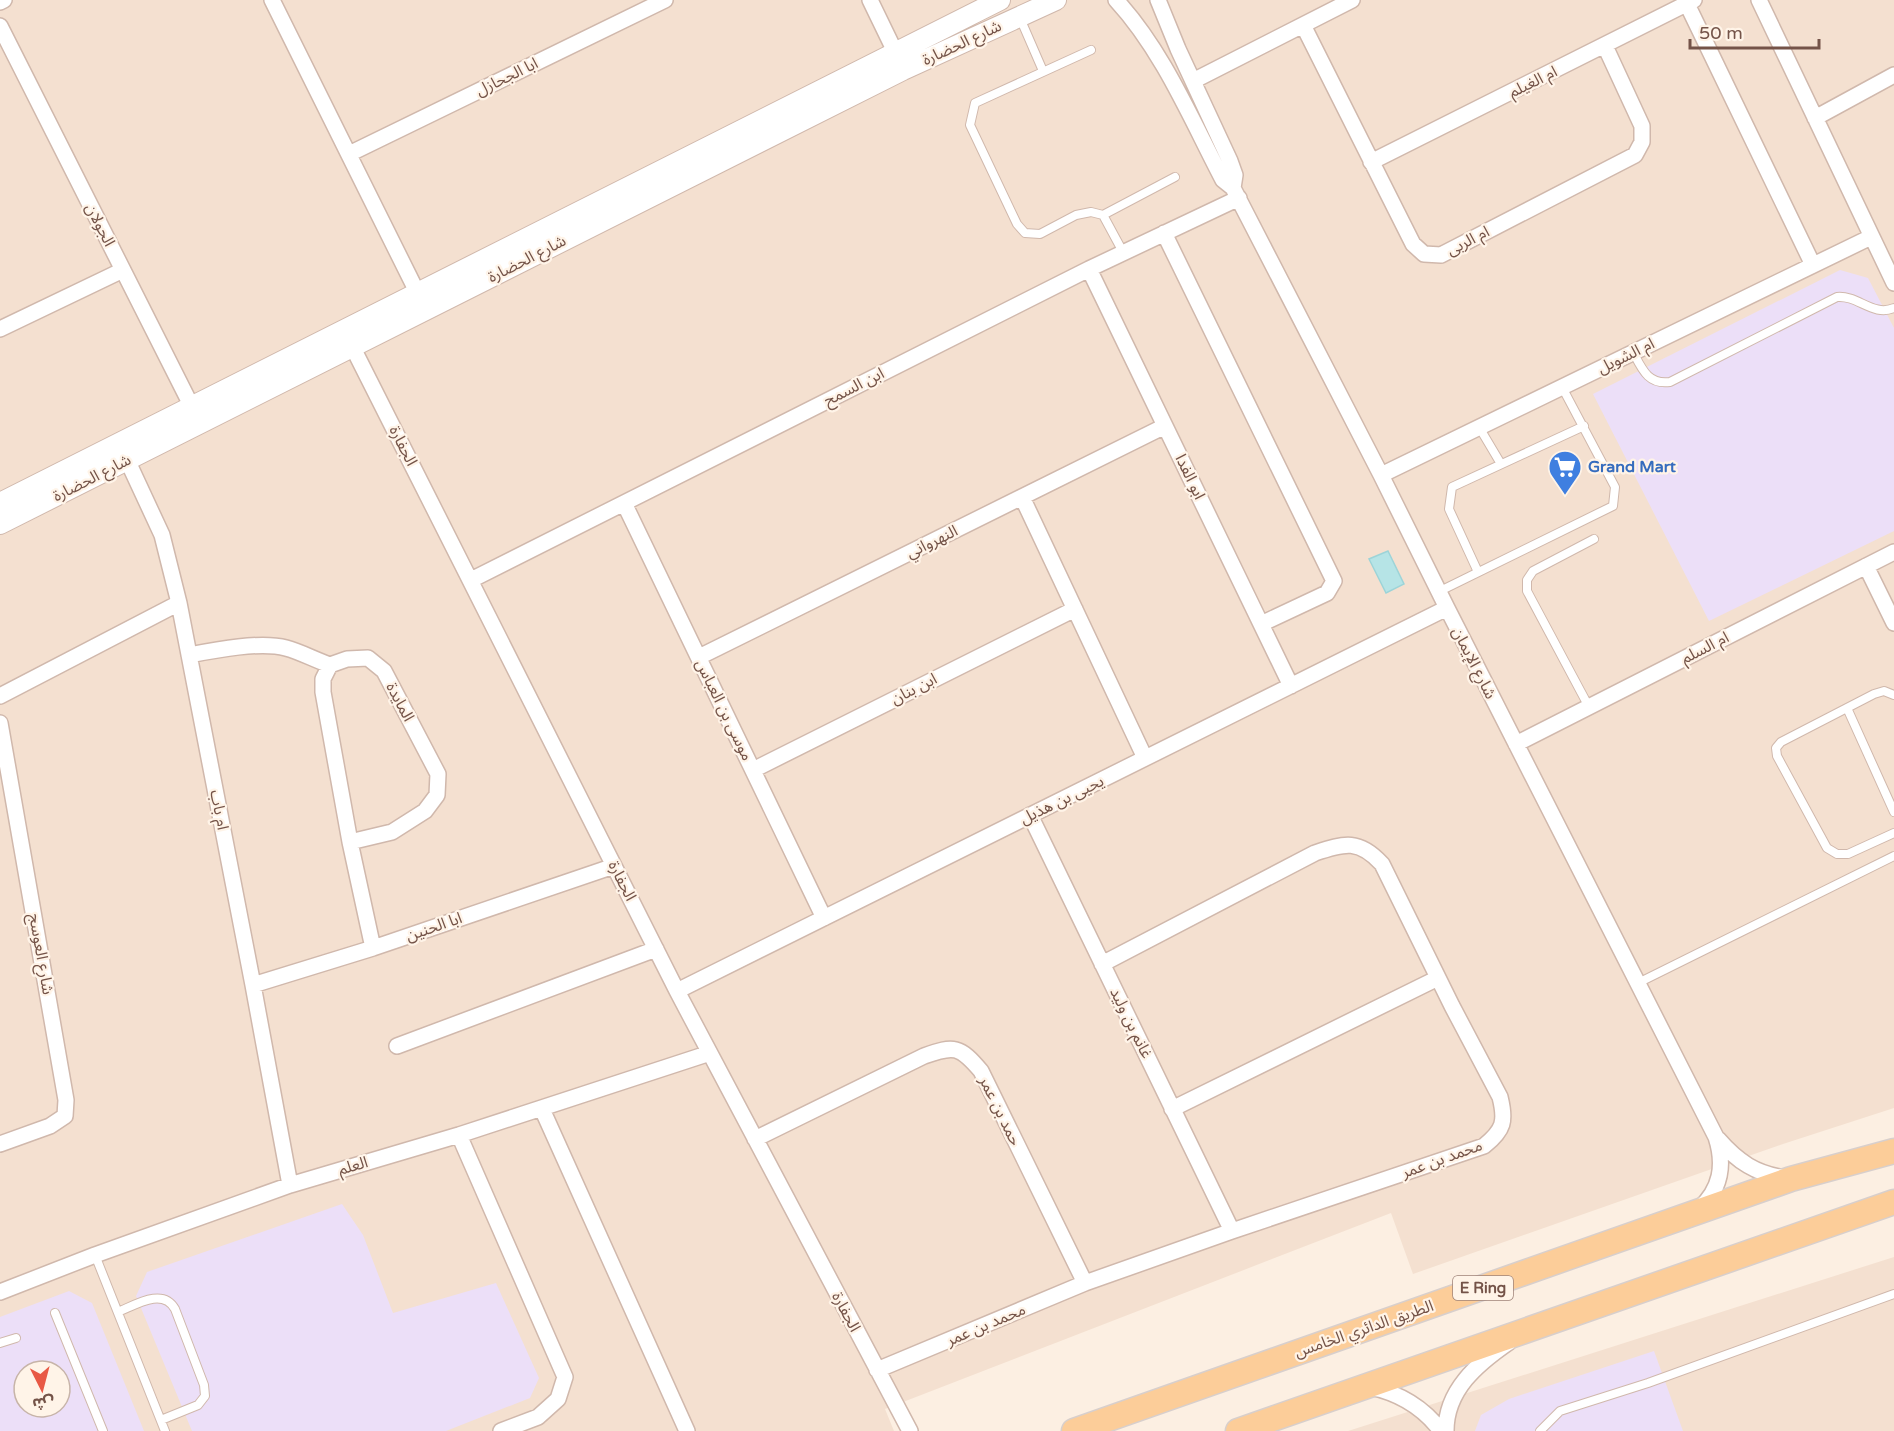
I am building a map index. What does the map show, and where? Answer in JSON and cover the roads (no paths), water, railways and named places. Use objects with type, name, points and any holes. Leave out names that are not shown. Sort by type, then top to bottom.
[{"type":"main road","name":"الطريق الدائري الخامس","points":[[1074,1431],[1791,1179],[1894,1151]]},
{"type":"main road","points":[[1238,1431],[1894,1202]]},
{"type":"street","points":[[272,0],[422,302]]},
{"type":"street","name":"ابا الجحازل","points":[[349,154],[664,0]]},
{"type":"street","points":[[870,0],[899,62]]},
{"type":"street","name":"شارع الحضارة","points":[[0,524],[123,452],[899,62],[1000,0]]},
{"type":"street","name":"شارع الحضارة","points":[[899,62],[1056,0]]},
{"type":"street","name":"شارع الإيمان","points":[[1116,0],[1153,48],[1223,180],[1236,193],[1716,1137],[1722,1162],[1716,1188],[1709,1199],[1689,1216]]},
{"type":"street","name":"شارع الإيمان","points":[[1158,0],[1235,175],[1236,193]]},
{"type":"street","points":[[1193,81],[1352,0]]},
{"type":"street","points":[[1759,0],[1894,283]]},
{"type":"street","points":[[1691,2],[1813,265]]},
{"type":"street","name":"ام الغيلم","points":[[1371,162],[1691,2]]},
{"type":"street","name":"ام الربى","points":[[1304,25],[1413,244],[1424,254],[1441,255],[1635,155],[1642,142],[1642,126],[1605,46]]},
{"type":"street","name":"الجولان","points":[[0,26],[196,415]]},
{"type":"street","points":[[1815,118],[1894,75]]},
{"type":"street","name":"ابن السمح","points":[[471,580],[1164,233],[1236,193]]},
{"type":"street","points":[[1164,233],[1334,581],[1326,593],[1261,624]]},
{"type":"street","name":"ام الشويل","points":[[1381,475],[1871,237]]},
{"type":"street","name":"ابو الفدا","points":[[1089,269],[1291,686]]},
{"type":"street","points":[[0,329],[123,270]]},
{"type":"street","name":"الجفارة","points":[[348,338],[677,991],[908,1430]]},
{"type":"street","name":"النهرواني","points":[[699,657],[1165,426]]},
{"type":"street","name":"شارع الحضارة","points":[[0,503],[123,452]]},
{"type":"street","name":"ام باب","points":[[123,452],[162,535],[178,603],[290,1185]]},
{"type":"street","points":[[1022,497],[1145,758]]},
{"type":"street","name":"موسى بن العباس","points":[[624,503],[824,918]]},
{"type":"street","name":"ام السلم","points":[[1516,744],[1894,552]]},
{"type":"street","points":[[1866,566],[1894,622]]},
{"type":"street","points":[[0,696],[178,603]]},
{"type":"street","name":"يحيى بن هذيل","points":[[677,991],[1447,608]]},
{"type":"street","name":"ابن بنان","points":[[753,770],[1075,609]]},
{"type":"street","points":[[189,655],[258,646],[284,648],[330,665],[323,679],[323,692],[350,843],[374,948]]},
{"type":"street","name":"المايدة","points":[[330,665],[347,659],[368,658],[384,671],[438,774],[437,795],[425,811],[392,832],[350,843]]},
{"type":"street","name":"شارع العوسج","points":[[0,723],[66,1100],[65,1116],[50,1126],[0,1144]]},
{"type":"street","name":"غانم بن وليد","points":[[1030,815],[1232,1231]]},
{"type":"street","name":"محمد بن عمر","points":[[877,1370],[1085,1283],[1484,1146],[1496,1136],[1502,1125],[1504,1113],[1500,1097],[1382,864],[1370,851],[1354,845],[1338,845],[1315,853],[1102,964]]},
{"type":"street","name":"ابا الحنين","points":[[253,985],[374,948],[614,866]]},
{"type":"street","points":[[397,1046],[656,949]]},
{"type":"street","points":[[1172,1108],[1438,978]]},
{"type":"street","name":"حمد بن عمر","points":[[755,1139],[924,1056],[942,1050],[957,1049],[970,1058],[981,1071],[1085,1283]]},
{"type":"street","name":"العلم","points":[[0,1292],[95,1255],[290,1185],[459,1135],[710,1053]]},
{"type":"street","points":[[542,1108],[687,1431]]},
{"type":"street","points":[[459,1135],[565,1377],[558,1399],[538,1418],[501,1431]]},
{"type":"street","name":"شارع الإيمان","points":[[1716,1137],[1744,1164],[1759,1172],[1791,1179]]},
{"type":"street","points":[[1446,1431],[1450,1403],[1467,1376],[1500,1348],[1529,1328]]},
{"type":"street","points":[[1365,1386],[1384,1390],[1403,1398],[1420,1409],[1442,1431]]},
{"type":"lane","points":[[1019,16],[1043,71]]},
{"type":"lane","points":[[1091,50],[975,103],[970,125],[1017,224],[1025,233],[1040,234],[1076,215],[1091,212],[1103,215],[1175,177]]},
{"type":"lane","points":[[1103,215],[1123,252]]},
{"type":"lane","points":[[1633,352],[1646,375],[1658,382],[1670,382],[1838,297],[1849,297],[1881,311],[1894,308]]},
{"type":"lane","points":[[1438,592],[1613,506],[1615,487],[1562,387]]},
{"type":"lane","points":[[1478,572],[1449,509],[1452,487],[1584,426]]},
{"type":"lane","points":[[1479,427],[1501,464]]},
{"type":"lane","points":[[1589,707],[1527,591],[1527,580],[1533,571],[1593,538]]},
{"type":"lane","points":[[1894,694],[1884,691],[1874,694],[1781,742],[1776,748],[1777,756],[1827,848],[1837,854],[1848,854],[1894,833]]},
{"type":"lane","points":[[1847,708],[1894,812]]},
{"type":"lane","points":[[1638,983],[1894,856]]},
{"type":"lane","points":[[95,1255],[165,1431]]},
{"type":"lane","points":[[1540,1431],[1560,1411],[1648,1383],[1894,1294]]},
{"type":"lane","points":[[118,1312],[157,1297],[168,1300],[175,1309],[204,1385],[205,1396],[198,1405],[160,1420]]},
{"type":"lane","points":[[55,1313],[102,1431]]},
{"type":"lane","points":[[0,1343],[16,1338]]},
{"type":"water","points":[[1388,551],[1404,584],[1386,593],[1369,559]]},
{"type":"place","name":"Grand Mart","points":[[1565,496]]}]
